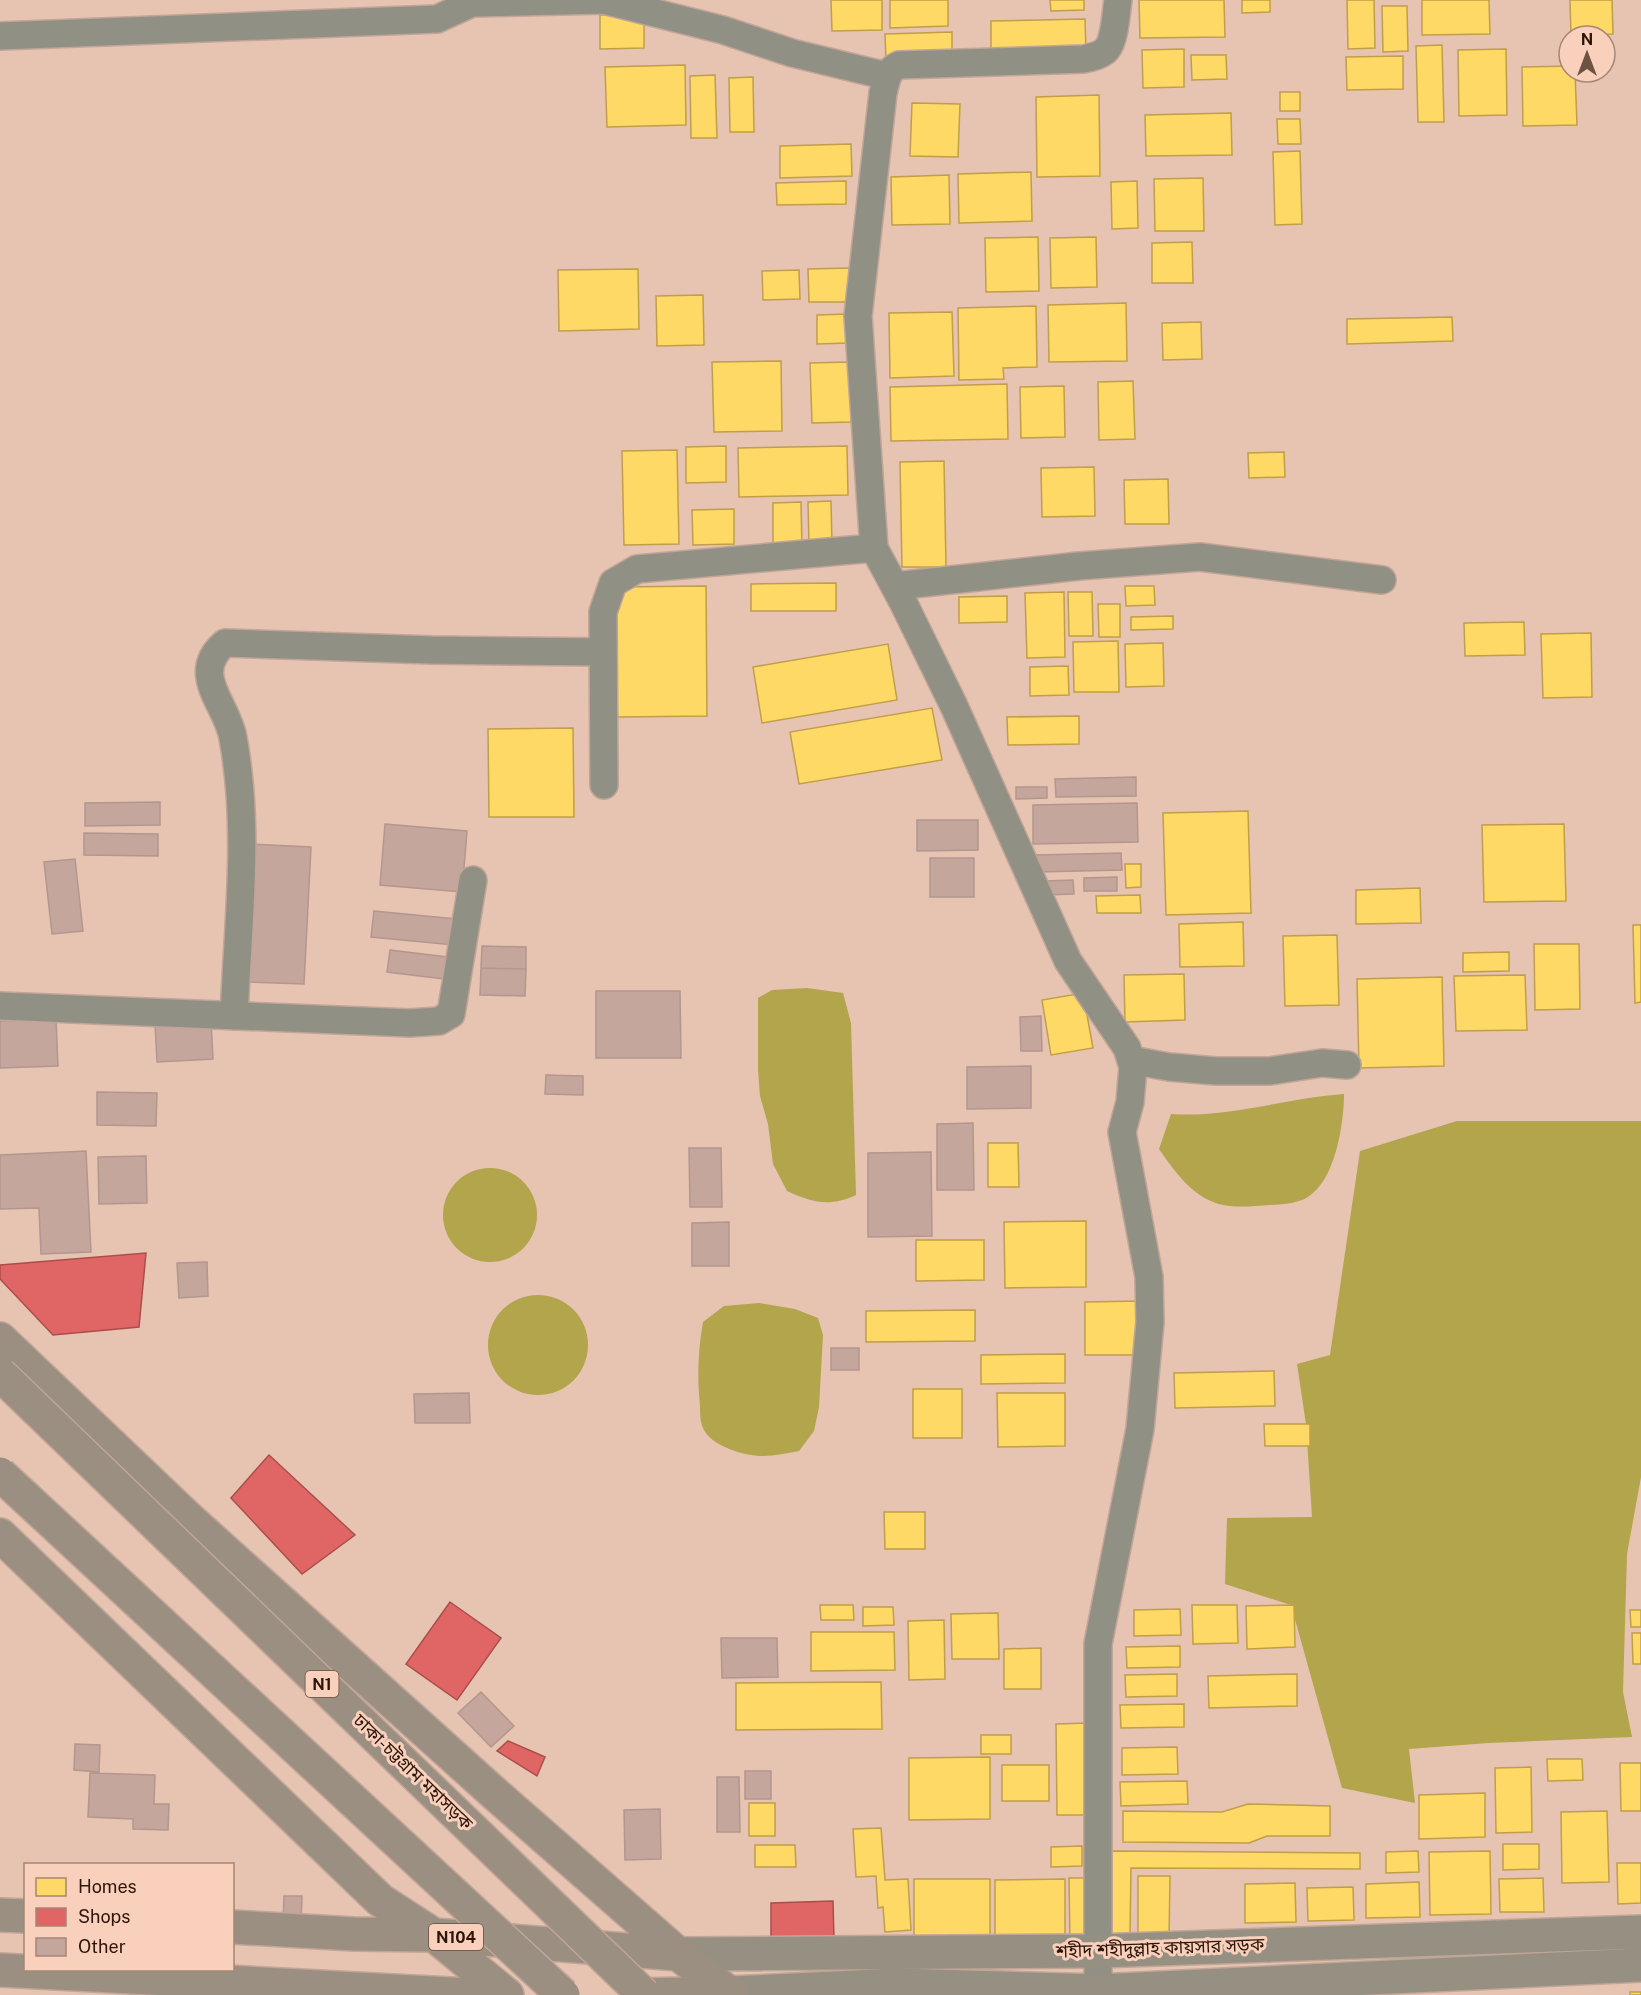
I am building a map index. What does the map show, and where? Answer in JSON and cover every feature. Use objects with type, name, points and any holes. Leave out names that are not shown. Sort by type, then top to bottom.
[{"type":"highway","points":[[0,1339],[188,1518],[494,1793],[678,1954],[732,1994]]},
{"type":"highway","name":"ঢাকা-চট্টগ্রাম মহাসড়ক","points":[[0,1374],[644,1995]]},
{"type":"highway","points":[[0,1474],[563,1995]]},
{"type":"highway","points":[[0,1535],[380,1900],[434,1935],[507,1995]]},
{"type":"highway","points":[[0,1915],[24,1916]]},
{"type":"highway","name":"N104","points":[[234,1927],[354,1934],[434,1935],[678,1954]]},
{"type":"highway","points":[[0,1970],[339,1992],[469,1995]]},
{"type":"highway","points":[[637,1995],[732,1994]]},
{"type":"main road","name":"শহীদ শহীদুল্লাহ কায়সার সড়ক","points":[[678,1954],[1098,1951],[1641,1932]]},
{"type":"main road","points":[[732,1994],[899,1985],[1098,1991],[1641,1965]]},
{"type":"street","points":[[0,36],[437,19],[472,3],[603,0],[723,30],[792,52],[887,76]]},
{"type":"street","points":[[1098,1991],[1098,1644],[1140,1429],[1150,1322],[1149,1277],[1122,1132],[1130,1101],[1133,1067],[1127,1048],[1068,961],[954,706],[874,548],[858,316],[883,93],[887,76],[892,68],[899,65],[1084,59],[1097,56],[1107,49],[1113,32],[1118,0]]},
{"type":"street","points":[[604,785],[603,612],[613,583],[637,569],[874,548]]},
{"type":"street","points":[[895,586],[1079,566],[1200,557],[1382,580]]},
{"type":"street","points":[[234,1016],[243,828],[233,735],[212,690],[210,666],[217,650],[225,643],[432,650],[603,652]]},
{"type":"street","points":[[0,1005],[410,1023],[439,1022],[451,1014],[473,880]]},
{"type":"street","points":[[1131,1060],[1169,1068],[1216,1071],[1270,1071],[1322,1063],[1347,1065]]},
{"type":"shaded area","points":[[807,988],[843,993],[851,1023],[856,1195],[838,1201],[813,1201],[787,1191],[773,1164],[768,1124],[760,1096],[758,998],[772,990]]},
{"type":"shaded area","points":[[1344,1094],[1340,1133],[1328,1173],[1313,1193],[1298,1201],[1241,1207],[1213,1202],[1194,1191],[1159,1149],[1171,1114],[1214,1113]]},
{"type":"shaded area","points":[[1457,1121],[1641,1121],[1641,1477],[1627,1554],[1623,1692],[1632,1737],[1409,1749],[1415,1803],[1342,1788],[1291,1605],[1225,1584],[1227,1518],[1312,1517],[1306,1424],[1297,1364],[1330,1355],[1360,1151]]},
{"type":"shaded area","points":[[490,1168],[508,1172],[523,1182],[533,1197],[537,1215],[533,1233],[523,1248],[508,1258],[490,1262],[472,1258],[457,1248],[447,1233],[443,1215],[447,1197],[457,1182],[472,1172]]},
{"type":"shaded area","points":[[538,1295],[566,1303],[580,1317],[588,1345],[580,1373],[566,1387],[538,1395],[510,1387],[496,1373],[488,1345],[496,1317],[510,1303]]},
{"type":"shaded area","points":[[759,1303],[795,1309],[818,1318],[823,1335],[819,1407],[814,1431],[799,1451],[763,1456],[738,1452],[713,1440],[702,1425],[698,1374],[703,1322],[724,1306]]},
{"type":"building: Homes","points":[[831,0],[882,0],[882,30],[832,31]]},
{"type":"building: Homes","points":[[890,0],[948,0],[948,26],[890,28]]},
{"type":"building: Homes","points":[[1050,0],[1084,0],[1084,10],[1051,11]]},
{"type":"building: Homes","points":[[1139,0],[1224,0],[1225,37],[1140,38]]},
{"type":"building: Homes","points":[[1242,0],[1270,0],[1270,12],[1242,13]]},
{"type":"building: Homes","points":[[1347,0],[1374,0],[1375,48],[1348,49]]},
{"type":"building: Homes","points":[[1422,0],[1489,0],[1490,34],[1422,35]]},
{"type":"building: Homes","points":[[1570,0],[1612,0],[1613,24],[1571,24]]},
{"type":"building: Homes","points":[[1382,6],[1407,6],[1408,51],[1383,52]]},
{"type":"building: Homes","points":[[644,14],[644,48],[600,49],[600,15]]},
{"type":"building: Homes","points":[[1085,19],[1086,52],[991,54],[991,21]]},
{"type":"building: Homes","points":[[952,32],[952,59],[886,61],[885,34]]},
{"type":"building: Homes","points":[[1442,45],[1444,122],[1418,122],[1416,46]]},
{"type":"building: Homes","points":[[1184,49],[1184,87],[1143,88],[1142,50]]},
{"type":"building: Homes","points":[[1506,49],[1507,115],[1459,116],[1458,50]]},
{"type":"building: Homes","points":[[1191,55],[1226,55],[1227,79],[1192,80]]},
{"type":"building: Homes","points":[[1403,56],[1403,89],[1347,90],[1346,57]]},
{"type":"building: Homes","points":[[685,65],[686,125],[607,127],[605,67]]},
{"type":"building: Homes","points":[[1557,66],[1557,84],[1575,84],[1577,125],[1523,126],[1522,67]]},
{"type":"building: Homes","points":[[715,75],[717,138],[691,138],[690,76]]},
{"type":"building: Homes","points":[[753,77],[754,132],[730,132],[729,78]]},
{"type":"building: Homes","points":[[1280,92],[1300,92],[1300,111],[1280,111]]},
{"type":"building: Homes","points":[[1099,95],[1100,176],[1037,177],[1036,97]]},
{"type":"building: Homes","points":[[912,103],[960,104],[958,157],[910,156]]},
{"type":"building: Homes","points":[[1231,113],[1232,155],[1146,156],[1145,115]]},
{"type":"building: Homes","points":[[1277,119],[1300,119],[1301,144],[1278,144]]},
{"type":"building: Homes","points":[[851,144],[852,176],[780,178],[780,146]]},
{"type":"building: Homes","points":[[1300,151],[1302,224],[1275,225],[1273,152]]},
{"type":"building: Homes","points":[[1031,172],[1032,221],[959,223],[958,174]]},
{"type":"building: Homes","points":[[949,175],[950,224],[892,225],[891,177]]},
{"type":"building: Homes","points":[[1203,178],[1204,231],[1155,231],[1154,179]]},
{"type":"building: Homes","points":[[846,181],[846,204],[777,205],[776,183]]},
{"type":"building: Homes","points":[[1137,181],[1138,228],[1112,229],[1111,182]]},
{"type":"building: Homes","points":[[1038,237],[1039,291],[986,292],[985,238]]},
{"type":"building: Homes","points":[[1096,237],[1097,287],[1051,288],[1050,238]]},
{"type":"building: Homes","points":[[1192,242],[1193,283],[1152,283],[1152,243]]},
{"type":"building: Homes","points":[[849,268],[850,302],[809,302],[808,269]]},
{"type":"building: Homes","points":[[638,269],[639,329],[559,331],[558,270]]},
{"type":"building: Homes","points":[[799,270],[800,299],[763,300],[762,271]]},
{"type":"building: Homes","points":[[703,295],[704,345],[657,346],[656,296]]},
{"type":"building: Homes","points":[[1126,303],[1127,361],[1049,362],[1048,305]]},
{"type":"building: Homes","points":[[1036,306],[1037,367],[1003,368],[1004,379],[959,380],[958,308]]},
{"type":"building: Homes","points":[[952,312],[954,376],[890,378],[889,313]]},
{"type":"building: Homes","points":[[848,314],[849,343],[817,344],[817,315]]},
{"type":"building: Homes","points":[[1452,317],[1453,341],[1347,344],[1347,319]]},
{"type":"building: Homes","points":[[1201,322],[1202,359],[1163,360],[1162,323]]},
{"type":"building: Homes","points":[[781,361],[782,431],[714,432],[712,362]]},
{"type":"building: Homes","points":[[850,362],[851,422],[812,423],[810,363]]},
{"type":"building: Homes","points":[[1133,381],[1135,439],[1099,440],[1098,382]]},
{"type":"building: Homes","points":[[1007,384],[1008,439],[891,441],[890,387]]},
{"type":"building: Homes","points":[[1064,386],[1065,437],[1021,438],[1020,387]]},
{"type":"building: Homes","points":[[726,446],[726,482],[686,483],[686,447]]},
{"type":"building: Homes","points":[[847,446],[848,495],[739,497],[738,448]]},
{"type":"building: Homes","points":[[677,450],[679,544],[624,545],[622,451]]},
{"type":"building: Homes","points":[[1284,452],[1285,477],[1249,478],[1248,453]]},
{"type":"building: Homes","points":[[944,461],[946,567],[902,567],[900,462]]},
{"type":"building: Homes","points":[[1094,467],[1095,516],[1042,517],[1041,468]]},
{"type":"building: Homes","points":[[1168,479],[1169,524],[1125,524],[1124,480]]},
{"type":"building: Homes","points":[[831,501],[832,545],[809,545],[808,502]]},
{"type":"building: Homes","points":[[801,502],[802,548],[773,549],[773,503]]},
{"type":"building: Homes","points":[[734,509],[734,544],[693,545],[692,510]]},
{"type":"building: Homes","points":[[836,583],[836,611],[751,611],[751,584]]},
{"type":"building: Homes","points":[[706,586],[707,716],[617,717],[615,587]]},
{"type":"building: Homes","points":[[1125,586],[1154,586],[1155,605],[1126,606]]},
{"type":"building: Homes","points":[[1064,592],[1065,657],[1027,658],[1025,593]]},
{"type":"building: Homes","points":[[1068,592],[1092,592],[1093,636],[1069,636]]},
{"type":"building: Homes","points":[[1007,596],[1007,622],[959,623],[959,597]]},
{"type":"building: Homes","points":[[1098,604],[1120,604],[1120,637],[1099,637]]},
{"type":"building: Homes","points":[[1173,616],[1173,629],[1131,630],[1131,617]]},
{"type":"building: Homes","points":[[1524,622],[1525,655],[1465,656],[1464,623]]},
{"type":"building: Homes","points":[[1591,633],[1592,697],[1543,698],[1541,634]]},
{"type":"building: Homes","points":[[1118,641],[1119,692],[1074,692],[1073,642]]},
{"type":"building: Homes","points":[[1163,643],[1164,686],[1126,687],[1125,644]]},
{"type":"building: Homes","points":[[888,644],[897,700],[762,723],[753,667]]},
{"type":"building: Homes","points":[[1068,666],[1069,695],[1030,696],[1030,667]]},
{"type":"building: Homes","points":[[932,708],[942,760],[799,784],[790,732]]},
{"type":"building: Homes","points":[[1079,716],[1079,744],[1008,745],[1007,717]]},
{"type":"building: Homes","points":[[573,728],[574,817],[489,817],[488,729]]},
{"type":"building: Homes","points":[[1248,811],[1251,913],[1166,915],[1163,813]]},
{"type":"building: Homes","points":[[1564,824],[1566,901],[1484,902],[1482,825]]},
{"type":"building: Homes","points":[[1125,864],[1141,864],[1141,887],[1126,888]]},
{"type":"building: Homes","points":[[1420,888],[1421,923],[1356,924],[1356,890]]},
{"type":"building: Homes","points":[[1140,895],[1141,913],[1097,913],[1096,896]]},
{"type":"building: Homes","points":[[1243,922],[1244,966],[1180,967],[1179,924]]},
{"type":"building: Homes","points":[[1633,925],[1641,925],[1641,1002],[1635,1003]]},
{"type":"building: Homes","points":[[1337,935],[1339,1005],[1285,1006],[1283,936]]},
{"type":"building: Homes","points":[[1534,944],[1579,944],[1580,1009],[1535,1010]]},
{"type":"building: Homes","points":[[1509,952],[1509,971],[1463,972],[1463,953]]},
{"type":"building: Homes","points":[[1184,974],[1185,1020],[1125,1022],[1124,975]]},
{"type":"building: Homes","points":[[1525,975],[1527,1030],[1456,1031],[1454,976]]},
{"type":"building: Homes","points":[[1442,977],[1444,1066],[1359,1068],[1357,979]]},
{"type":"building: Homes","points":[[1083,993],[1093,1048],[1051,1055],[1042,1000]]},
{"type":"building: Homes","points":[[988,1143],[1018,1143],[1019,1187],[988,1187]]},
{"type":"building: Homes","points":[[1086,1221],[1086,1287],[1005,1288],[1004,1222]]},
{"type":"building: Homes","points":[[916,1240],[984,1240],[984,1280],[916,1281]]},
{"type":"building: Homes","points":[[1141,1301],[1142,1355],[1085,1355],[1085,1302]]},
{"type":"building: Homes","points":[[975,1310],[975,1341],[866,1342],[866,1311]]},
{"type":"building: Homes","points":[[1065,1354],[1065,1383],[981,1384],[981,1355]]},
{"type":"building: Homes","points":[[1274,1371],[1275,1406],[1175,1408],[1174,1373]]},
{"type":"building: Homes","points":[[913,1389],[962,1389],[962,1438],[913,1438]]},
{"type":"building: Homes","points":[[997,1393],[1065,1393],[1065,1446],[998,1447]]},
{"type":"building: Homes","points":[[1264,1424],[1310,1424],[1310,1446],[1265,1446]]},
{"type":"building: Homes","points":[[884,1512],[925,1512],[925,1549],[885,1549]]},
{"type":"building: Homes","points":[[820,1605],[853,1605],[854,1620],[821,1620]]},
{"type":"building: Homes","points":[[1192,1605],[1237,1605],[1238,1643],[1193,1644]]},
{"type":"building: Homes","points":[[1294,1605],[1295,1647],[1247,1649],[1246,1606]]},
{"type":"building: Homes","points":[[863,1607],[893,1607],[894,1625],[863,1626]]},
{"type":"building: Homes","points":[[1180,1609],[1181,1635],[1134,1636],[1134,1610]]},
{"type":"building: Homes","points":[[1630,1610],[1641,1610],[1641,1627],[1631,1627]]},
{"type":"building: Homes","points":[[998,1613],[999,1659],[952,1659],[951,1614]]},
{"type":"building: Homes","points":[[944,1620],[945,1679],[909,1680],[908,1621]]},
{"type":"building: Homes","points":[[811,1632],[894,1632],[895,1670],[811,1671]]},
{"type":"building: Homes","points":[[1632,1633],[1641,1633],[1641,1664],[1633,1664]]},
{"type":"building: Homes","points":[[1180,1646],[1180,1667],[1127,1668],[1126,1647]]},
{"type":"building: Homes","points":[[1041,1648],[1041,1689],[1004,1689],[1004,1649]]},
{"type":"building: Homes","points":[[1177,1674],[1177,1696],[1126,1697],[1125,1675]]},
{"type":"building: Homes","points":[[1297,1674],[1297,1706],[1209,1708],[1208,1676]]},
{"type":"building: Homes","points":[[881,1682],[882,1729],[736,1730],[736,1683]]},
{"type":"building: Homes","points":[[1184,1704],[1184,1727],[1121,1728],[1120,1705]]},
{"type":"building: Homes","points":[[1088,1723],[1089,1815],[1057,1815],[1056,1724]]},
{"type":"building: Homes","points":[[981,1735],[1011,1735],[1011,1754],[981,1754]]},
{"type":"building: Homes","points":[[1177,1747],[1178,1774],[1122,1775],[1122,1748]]},
{"type":"building: Homes","points":[[990,1757],[990,1819],[909,1820],[909,1758]]},
{"type":"building: Homes","points":[[1547,1759],[1582,1759],[1583,1780],[1548,1781]]},
{"type":"building: Homes","points":[[1620,1763],[1641,1763],[1641,1811],[1621,1811]]},
{"type":"building: Homes","points":[[1002,1765],[1049,1765],[1049,1801],[1002,1801]]},
{"type":"building: Homes","points":[[1531,1767],[1532,1832],[1496,1833],[1495,1768]]},
{"type":"building: Homes","points":[[1187,1781],[1188,1804],[1121,1806],[1120,1782]]},
{"type":"building: Homes","points":[[1485,1793],[1485,1837],[1419,1839],[1419,1795]]},
{"type":"building: Homes","points":[[749,1803],[775,1803],[775,1836],[749,1836]]},
{"type":"building: Homes","points":[[1248,1804],[1330,1806],[1330,1836],[1267,1836],[1249,1843],[1123,1842],[1123,1811],[1222,1812]]},
{"type":"building: Homes","points":[[1607,1811],[1609,1882],[1562,1883],[1561,1812]]},
{"type":"building: Homes","points":[[881,1828],[885,1880],[908,1879],[911,1930],[885,1932],[883,1907],[878,1908],[876,1876],[856,1877],[853,1829]]},
{"type":"building: Homes","points":[[1503,1844],[1539,1844],[1539,1869],[1503,1870]]},
{"type":"building: Homes","points":[[755,1845],[795,1845],[796,1867],[755,1867]]},
{"type":"building: Homes","points":[[1082,1846],[1082,1866],[1051,1867],[1051,1847]]},
{"type":"building: Homes","points":[[1112,1851],[1360,1853],[1360,1869],[1131,1868],[1130,1935],[1111,1935]]},
{"type":"building: Homes","points":[[1418,1851],[1419,1872],[1386,1873],[1386,1852]]},
{"type":"building: Homes","points":[[1490,1851],[1491,1914],[1430,1915],[1429,1852]]},
{"type":"building: Homes","points":[[1617,1863],[1641,1863],[1641,1903],[1618,1904]]},
{"type":"building: Homes","points":[[1138,1876],[1170,1876],[1169,1938],[1138,1938]]},
{"type":"building: Homes","points":[[1069,1878],[1088,1878],[1089,1941],[1070,1941]]},
{"type":"building: Homes","points":[[1543,1878],[1544,1912],[1500,1912],[1499,1879]]},
{"type":"building: Homes","points":[[914,1879],[990,1879],[990,1939],[914,1940]]},
{"type":"building: Homes","points":[[1065,1879],[1065,1946],[995,1946],[995,1880]]},
{"type":"building: Homes","points":[[1419,1882],[1420,1917],[1366,1918],[1366,1884]]},
{"type":"building: Homes","points":[[1295,1883],[1296,1922],[1245,1923],[1245,1884]]},
{"type":"building: Homes","points":[[1353,1887],[1354,1920],[1308,1921],[1307,1888]]},
{"type":"building: Homes","points":[[1630,1992],[1641,1992],[1641,1995],[1630,1995]]},
{"type":"building: Shops","points":[[146,1253],[139,1327],[53,1335],[0,1279],[0,1265]]},
{"type":"building: Shops","points":[[269,1455],[355,1535],[302,1574],[231,1498]]},
{"type":"building: Shops","points":[[450,1602],[501,1638],[457,1700],[406,1664]]},
{"type":"building: Shops","points":[[508,1741],[545,1757],[537,1776],[497,1751]]},
{"type":"building: Shops","points":[[833,1901],[834,1940],[771,1941],[771,1903]]},
{"type":"building: Other","points":[[1136,777],[1136,796],[1056,797],[1055,779]]},
{"type":"building: Other","points":[[1016,787],[1047,787],[1047,798],[1016,799]]},
{"type":"building: Other","points":[[160,802],[160,825],[85,826],[85,803]]},
{"type":"building: Other","points":[[1137,803],[1138,842],[1033,844],[1033,805]]},
{"type":"building: Other","points":[[917,820],[978,820],[978,850],[917,851]]},
{"type":"building: Other","points":[[385,824],[467,831],[462,892],[380,885]]},
{"type":"building: Other","points":[[84,833],[158,834],[158,856],[84,855]]},
{"type":"building: Other","points":[[251,844],[311,847],[304,984],[245,982]]},
{"type":"building: Other","points":[[1121,853],[1122,870],[1038,872],[1037,855]]},
{"type":"building: Other","points":[[930,858],[974,858],[974,897],[930,897]]},
{"type":"building: Other","points":[[75,859],[83,931],[52,934],[44,862]]},
{"type":"building: Other","points":[[1117,877],[1117,891],[1084,891],[1084,878]]},
{"type":"building: Other","points":[[1073,880],[1074,894],[1046,895],[1046,881]]},
{"type":"building: Other","points":[[374,911],[456,919],[454,945],[371,937]]},
{"type":"building: Other","points":[[482,946],[526,947],[526,969],[481,968]]},
{"type":"building: Other","points":[[390,950],[455,958],[452,980],[387,972]]},
{"type":"building: Other","points":[[481,968],[526,969],[525,996],[480,995]]},
{"type":"building: Other","points":[[596,991],[680,991],[681,1058],[596,1058]]},
{"type":"building: Other","points":[[1041,1016],[1042,1051],[1021,1051],[1020,1017]]},
{"type":"building: Other","points":[[56,1019],[58,1066],[0,1068],[0,1021]]},
{"type":"building: Other","points":[[211,1020],[213,1059],[157,1062],[155,1023]]},
{"type":"building: Other","points":[[1031,1066],[1031,1108],[967,1109],[967,1067]]},
{"type":"building: Other","points":[[546,1075],[583,1076],[583,1095],[545,1094]]},
{"type":"building: Other","points":[[97,1092],[157,1093],[156,1126],[97,1125]]},
{"type":"building: Other","points":[[973,1123],[974,1190],[937,1190],[937,1124]]},
{"type":"building: Other","points":[[689,1148],[721,1148],[722,1207],[690,1207]]},
{"type":"building: Other","points":[[86,1151],[91,1252],[41,1254],[39,1208],[0,1209],[0,1155]]},
{"type":"building: Other","points":[[931,1152],[932,1236],[868,1237],[868,1153]]},
{"type":"building: Other","points":[[146,1156],[147,1203],[99,1204],[98,1157]]},
{"type":"building: Other","points":[[729,1222],[729,1266],[692,1266],[692,1223]]},
{"type":"building: Other","points":[[207,1262],[208,1296],[179,1298],[177,1263]]},
{"type":"building: Other","points":[[831,1348],[859,1348],[859,1370],[831,1370]]},
{"type":"building: Other","points":[[469,1393],[470,1423],[415,1423],[414,1394]]},
{"type":"building: Other","points":[[721,1638],[777,1638],[778,1677],[722,1678]]},
{"type":"building: Other","points":[[481,1692],[514,1726],[491,1747],[458,1713]]},
{"type":"building: Other","points":[[75,1744],[100,1745],[99,1772],[74,1770]]},
{"type":"building: Other","points":[[745,1771],[771,1771],[771,1799],[745,1799]]},
{"type":"building: Other","points":[[90,1773],[155,1775],[154,1804],[169,1804],[168,1830],[133,1829],[133,1819],[88,1817]]},
{"type":"building: Other","points":[[717,1777],[739,1777],[740,1832],[717,1832]]},
{"type":"building: Other","points":[[660,1809],[661,1859],[625,1860],[624,1810]]},
{"type":"building: Other","points":[[284,1896],[302,1896],[301,1925],[283,1925]]}]
